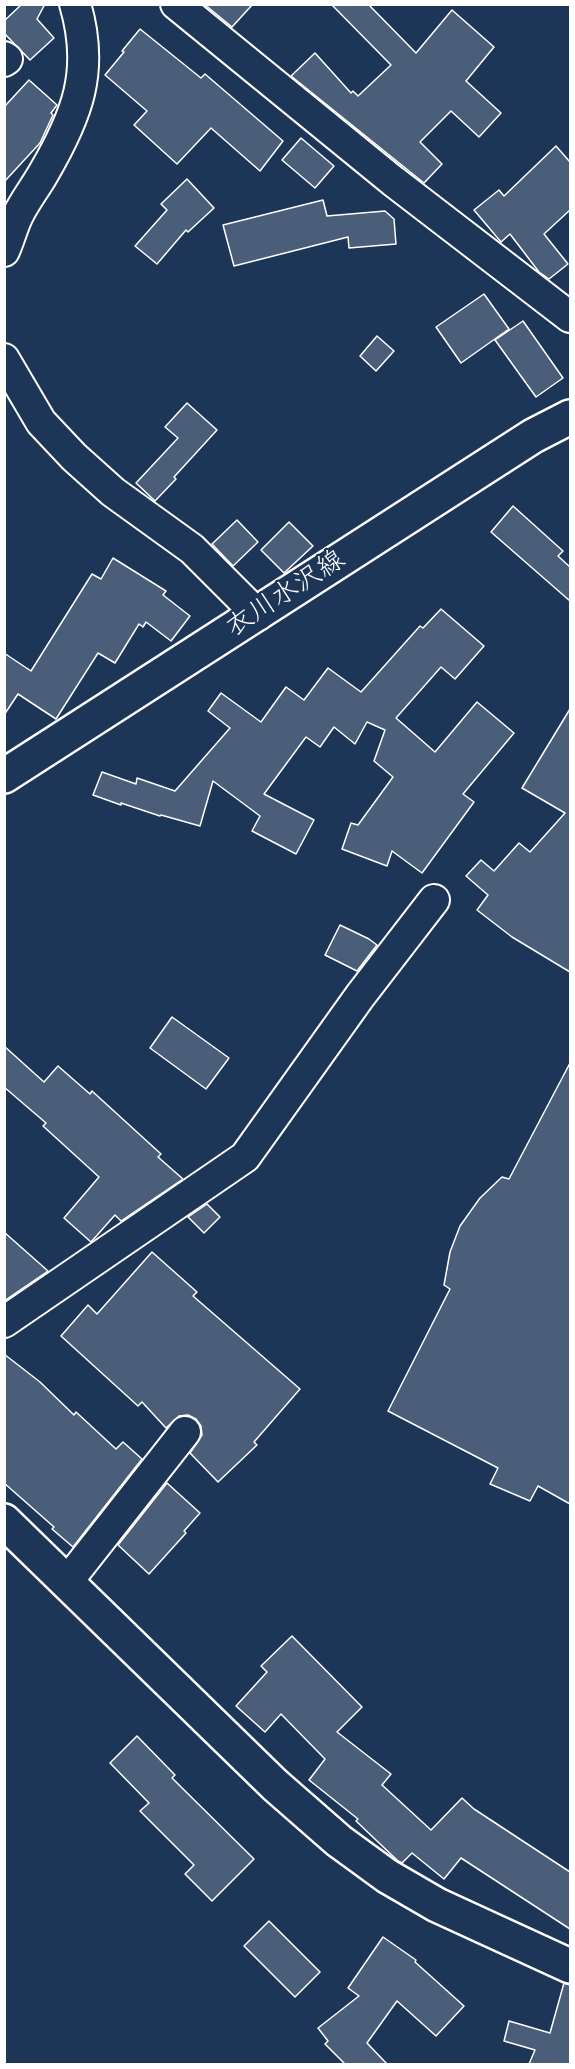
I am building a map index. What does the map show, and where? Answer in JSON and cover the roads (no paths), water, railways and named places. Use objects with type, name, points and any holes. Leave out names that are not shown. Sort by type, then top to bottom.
[{"type":"street","points":[[176,4],[393,181],[570,317]]},
{"type":"street","points":[[4,251],[17,216],[44,172],[72,117],[82,87],[84,57],[79,5]]},
{"type":"street","points":[[4,359],[41,422],[74,457],[112,492],[192,549],[258,615]]},
{"type":"street","name":"衣川水沢線","points":[[4,776],[258,615],[533,436],[570,417]]},
{"type":"street","points":[[4,1322],[245,1157],[360,996],[434,900]]},
{"type":"street","points":[[67,1582],[185,1432]]},
{"type":"street","points":[[4,1521],[275,1785],[339,1841],[387,1876],[437,1905],[570,1966]]}]
